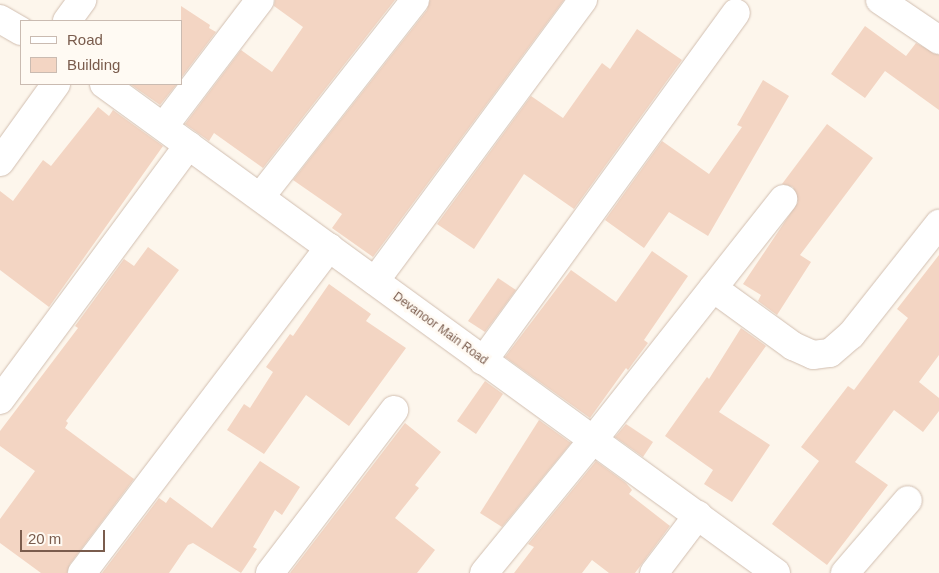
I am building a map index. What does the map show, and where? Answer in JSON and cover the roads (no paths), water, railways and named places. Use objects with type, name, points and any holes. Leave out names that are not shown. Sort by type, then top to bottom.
[{"type":"street","points":[[68,20],[82,0]]},
{"type":"street","points":[[164,126],[260,0]]},
{"type":"street","points":[[261,196],[416,0]]},
{"type":"street","points":[[375,281],[583,0]]},
{"type":"street","points":[[880,0],[939,40]]},
{"type":"street","points":[[483,361],[736,13]]},
{"type":"street","points":[[0,19],[20,30]]},
{"type":"street","points":[[0,162],[55,85]]},
{"type":"street","name":"Devanoor Main Road","points":[[105,85],[261,196],[483,361],[698,515],[763,569]]},
{"type":"street","points":[[0,400],[189,144]]},
{"type":"street","points":[[484,573],[593,440],[783,199]]},
{"type":"street","points":[[713,288],[793,346],[813,355],[830,353],[851,335],[939,224]]},
{"type":"street","points":[[82,573],[329,247]]},
{"type":"street","points":[[270,573],[394,410]]},
{"type":"street","points":[[844,573],[908,500]]},
{"type":"street","points":[[654,573],[698,515]]}]
